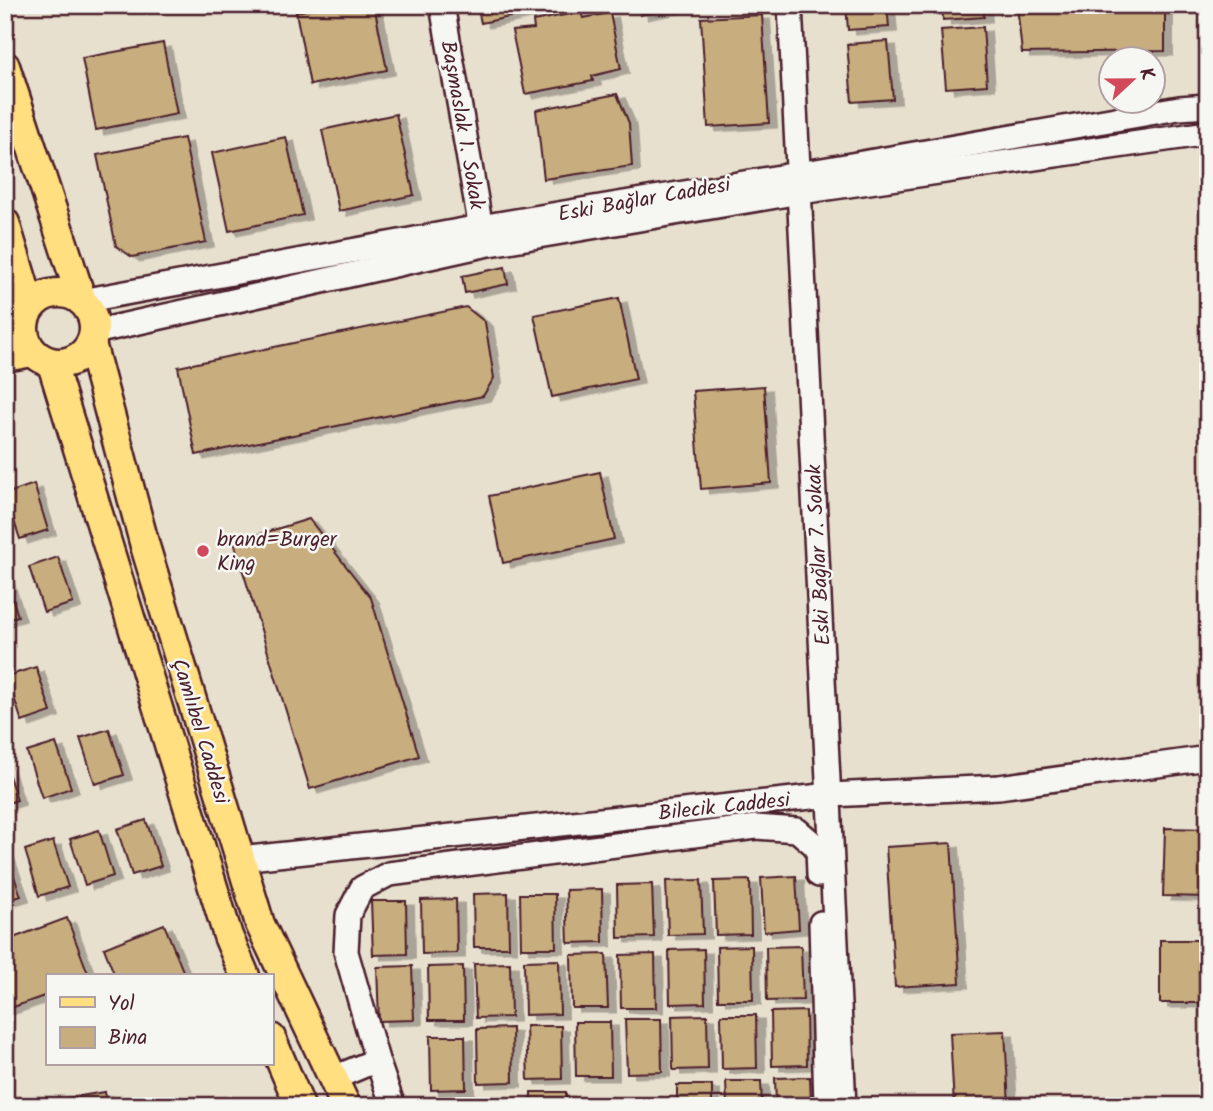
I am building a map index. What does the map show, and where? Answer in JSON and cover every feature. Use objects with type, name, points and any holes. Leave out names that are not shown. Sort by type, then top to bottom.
[{"type":"main road","points":[[5,66],[82,301],[93,320],[93,337],[85,353],[76,360],[65,364],[30,358]]},
{"type":"main road","points":[[5,223],[18,309],[25,317],[23,329],[30,358],[228,936],[244,974]]},
{"type":"main road","points":[[18,309],[49,294],[72,295],[82,301]]},
{"type":"main road","name":"Çamlıbel Caddesi","points":[[93,337],[145,546],[260,925],[346,1106]]},
{"type":"main road","points":[[273,1043],[300,1106]]},
{"type":"street","name":"Başmaslak 1. Sokak","points":[[442,5],[482,236]]},
{"type":"street","name":"Eski Bağlar 7. Sokak","points":[[790,5],[844,1106]]},
{"type":"street","name":"Eski Bağlar Caddesi","points":[[82,301],[799,183],[1179,108],[1208,106]]},
{"type":"street","name":"Eski Bağlar Caddesi","points":[[799,183],[1208,133]]},
{"type":"street","name":"Eski Bağlar Caddesi","points":[[93,337],[482,236]]},
{"type":"street","name":"Bilecik Caddesi","points":[[240,859],[830,795],[999,787],[1208,758]]},
{"type":"street","points":[[393,1106],[346,952],[348,915],[362,888],[389,874],[756,827],[797,831],[818,848],[826,1106]]},
{"type":"street","points":[[334,1078],[377,1060]]},
{"type":"building","points":[[329,5],[374,5],[387,70],[310,85],[296,12]]},
{"type":"building","points":[[477,5],[567,5],[481,23]]},
{"type":"building","points":[[638,5],[689,5],[640,15]]},
{"type":"building","points":[[846,5],[887,5],[889,27],[848,30]]},
{"type":"building","points":[[942,5],[983,5],[984,17],[943,20]]},
{"type":"building","points":[[1017,5],[1165,5],[1165,46],[1098,46],[1098,52],[1022,53]]},
{"type":"building","points":[[581,12],[583,18],[610,13],[621,69],[592,76],[593,81],[525,94],[512,31],[534,29],[533,21]]},
{"type":"building","points":[[762,15],[769,123],[708,127],[701,18]]},
{"type":"building","points":[[983,27],[987,85],[946,88],[941,30]]},
{"type":"building","points":[[888,41],[893,99],[852,102],[847,44]]},
{"type":"building","points":[[163,43],[177,114],[96,130],[82,58]]},
{"type":"building","points":[[617,94],[629,123],[632,166],[544,179],[536,110]]},
{"type":"building","points":[[396,114],[414,195],[339,211],[322,130]]},
{"type":"building","points":[[286,137],[303,215],[229,231],[212,153]]},
{"type":"building","points":[[184,138],[206,242],[132,257],[116,246],[97,155]]},
{"type":"building","points":[[505,267],[508,284],[465,293],[462,276]]},
{"type":"building","points":[[619,298],[636,379],[552,397],[534,315]]},
{"type":"building","points":[[466,307],[485,322],[494,378],[483,396],[196,455],[178,367]]},
{"type":"building","points":[[764,386],[771,483],[701,489],[693,391]]},
{"type":"building","points":[[600,472],[614,539],[503,563],[489,496]]},
{"type":"building","points":[[34,484],[48,530],[20,539],[5,494]]},
{"type":"building","points":[[309,519],[371,598],[419,756],[310,789],[234,542]]},
{"type":"building","points":[[58,557],[73,603],[44,612],[29,567]]},
{"type":"building","points":[[5,576],[18,616],[5,620]]},
{"type":"building","points":[[36,667],[51,712],[22,722],[7,676]]},
{"type":"building","points":[[109,729],[124,775],[95,784],[80,738]]},
{"type":"building","points":[[56,743],[71,788],[42,798],[27,752]]},
{"type":"building","points":[[5,764],[17,800],[5,804]]},
{"type":"building","points":[[146,820],[161,866],[132,875],[117,829]]},
{"type":"building","points":[[1165,828],[1208,829],[1208,897],[1163,896]]},
{"type":"building","points":[[99,830],[113,876],[85,885],[70,839]]},
{"type":"building","points":[[53,841],[68,887],[39,896],[25,850]]},
{"type":"building","points":[[951,843],[960,983],[895,987],[886,847]]},
{"type":"building","points":[[5,851],[21,896],[5,901]]},
{"type":"building","points":[[796,876],[799,929],[764,932],[761,878]]},
{"type":"building","points":[[701,880],[703,934],[668,935],[666,881]]},
{"type":"building","points":[[750,880],[751,934],[716,935],[714,881]]},
{"type":"building","points":[[652,884],[654,937],[618,938],[617,885]]},
{"type":"building","points":[[602,889],[603,942],[568,943],[566,890]]},
{"type":"building","points":[[508,893],[509,947],[474,947],[473,894]]},
{"type":"building","points":[[520,894],[555,894],[556,948],[521,948]]},
{"type":"building","points":[[456,899],[457,953],[422,954],[421,900]]},
{"type":"building","points":[[371,901],[406,901],[407,954],[373,955]]},
{"type":"building","points":[[67,918],[88,974],[46,974],[46,995],[5,1010],[5,941]]},
{"type":"building","points":[[164,924],[184,974],[114,974],[104,948]]},
{"type":"building","points":[[1160,940],[1208,940],[1208,1003],[1160,1003]]},
{"type":"building","points":[[752,946],[753,1000],[718,1000],[717,947]]},
{"type":"building","points":[[801,946],[803,1000],[767,1001],[766,947]]},
{"type":"building","points":[[704,949],[705,1003],[670,1004],[669,950]]},
{"type":"building","points":[[606,954],[608,1008],[572,1008],[571,955]]},
{"type":"building","points":[[655,954],[656,1008],[621,1008],[620,955]]},
{"type":"building","points":[[559,960],[560,1014],[525,1015],[524,961]]},
{"type":"building","points":[[510,963],[511,1017],[476,1018],[474,964]]},
{"type":"building","points":[[412,966],[414,1020],[379,1021],[377,967]]},
{"type":"building","points":[[463,966],[464,1020],[429,1020],[428,967]]},
{"type":"building","points":[[806,1011],[807,1065],[772,1066],[771,1012]]},
{"type":"building","points":[[707,1015],[708,1069],[673,1070],[672,1016]]},
{"type":"building","points":[[721,1015],[756,1015],[757,1068],[722,1069]]},
{"type":"building","points":[[625,1019],[661,1019],[662,1072],[627,1073]]},
{"type":"building","points":[[575,1022],[610,1022],[611,1076],[576,1076]]},
{"type":"building","points":[[526,1026],[561,1026],[562,1079],[528,1080]]},
{"type":"building","points":[[512,1028],[513,1082],[478,1083],[477,1029]]},
{"type":"building","points":[[1005,1031],[1009,1106],[954,1106],[950,1033]]},
{"type":"building","points":[[430,1036],[465,1036],[466,1089],[431,1090]]},
{"type":"building","points":[[810,1077],[811,1106],[776,1106],[775,1078]]},
{"type":"building","points":[[726,1081],[761,1081],[762,1106],[727,1106]]},
{"type":"building","points":[[677,1085],[712,1085],[712,1106],[677,1106]]},
{"type":"building","points":[[105,1092],[107,1106],[25,1106],[25,1105]]},
{"type":"building","points":[[531,1092],[566,1092],[566,1106],[531,1106]]},
{"type":"building","points":[[483,1099],[518,1099],[519,1106],[483,1106]]},
{"type":"building","points":[[469,1101],[469,1106],[434,1106],[434,1102]]},
{"type":"place","name":"brand=Burger King","points":[[203,551]]}]
